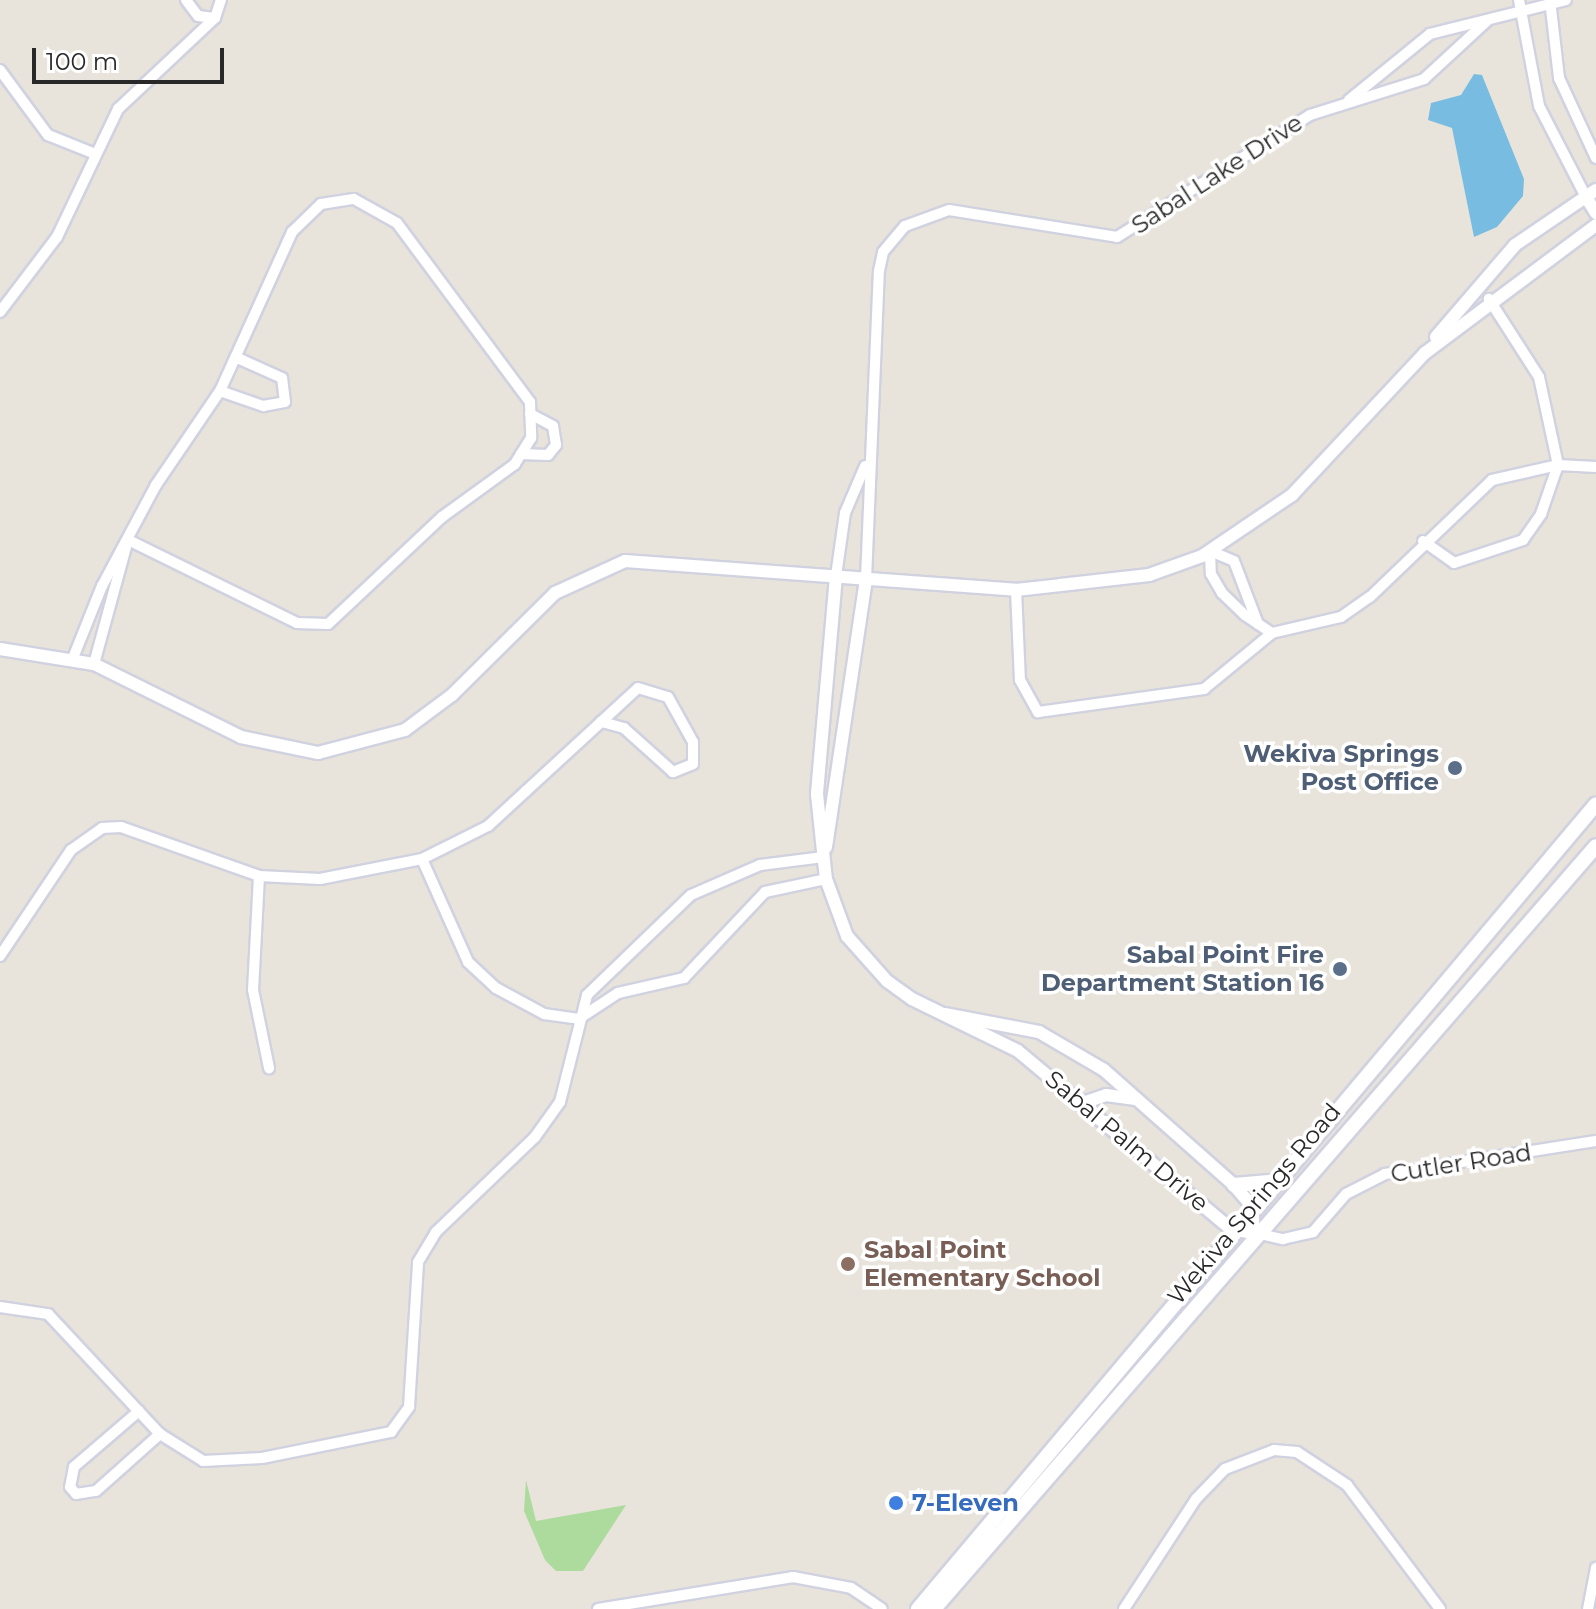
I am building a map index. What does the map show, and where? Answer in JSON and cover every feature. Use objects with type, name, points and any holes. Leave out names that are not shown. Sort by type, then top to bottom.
[{"type":"main road","name":"Wekiva Springs Road","points":[[918,1609],[1231,1229],[1596,804]]},
{"type":"main road","name":"Wekiva Springs Road","points":[[934,1609],[1254,1233],[1413,1057],[1596,846]]},
{"type":"main road","points":[[1505,913],[1524,928]]},
{"type":"main road","points":[[1393,1040],[1413,1057]]},
{"type":"main road","points":[[1234,1185],[1272,1182]]},
{"type":"street","points":[[186,0],[198,16],[215,18]]},
{"type":"street","points":[[0,312],[57,237],[93,153],[138,83],[215,18],[221,0]]},
{"type":"street","points":[[1519,0],[1539,106],[1591,194],[1596,213]]},
{"type":"street","points":[[1566,0],[1551,4],[1559,78],[1596,158]]},
{"type":"street","name":"Sabal Lake Drive","points":[[1347,102],[1430,34],[1523,14],[1551,4]]},
{"type":"street","name":"Sabal Lake Drive","points":[[866,579],[866,464],[879,271],[883,252],[905,226],[949,210],[1117,237],[1310,115],[1424,79],[1488,20]]},
{"type":"street","points":[[0,70],[48,135],[93,153]]},
{"type":"street","points":[[0,649],[73,658],[94,664],[241,737],[329,751],[381,740],[437,709],[528,615],[589,573],[661,558],[866,579],[1016,590],[1149,575],[1210,551],[1292,495],[1425,353],[1515,245],[1591,194]]},
{"type":"street","points":[[73,658],[128,540],[220,391],[292,232],[321,204],[354,199],[397,223],[530,402],[531,438],[521,454],[328,624],[297,623],[128,540]]},
{"type":"street","points":[[1425,353],[1489,299],[1596,225]]},
{"type":"street","points":[[1423,541],[1454,563],[1523,540],[1541,514],[1558,465],[1539,377],[1489,299]]},
{"type":"street","points":[[220,391],[263,406],[285,402],[282,378],[235,357]]},
{"type":"street","points":[[521,454],[542,457],[556,445],[553,426],[530,414]]},
{"type":"street","name":"Sabal Lake Drive","points":[[836,576],[845,513],[866,464]]},
{"type":"street","points":[[1016,590],[1020,680],[1038,712],[1204,689],[1272,633],[1341,617],[1398,574],[1423,541],[1492,480],[1558,465],[1596,467]]},
{"type":"street","points":[[94,664],[128,540]]},
{"type":"street","points":[[1210,551],[1234,561],[1258,624]]},
{"type":"street","points":[[1210,551],[1211,574],[1222,593],[1272,633]]},
{"type":"street","name":"Sabal Palm Drive","points":[[836,576],[817,794],[826,879],[847,936],[867,963],[912,999],[1018,1051],[1231,1229],[1254,1233]]},
{"type":"street","name":"Sabal Palm Drive","points":[[823,857],[866,579]]},
{"type":"street","points":[[0,956],[71,850],[102,828],[139,832],[259,876],[320,879],[422,859],[488,826],[601,722],[638,688],[660,690],[693,742],[693,764],[673,772],[624,728],[601,722]]},
{"type":"street","points":[[0,1307],[48,1314],[160,1434],[203,1461],[234,1463],[375,1439],[401,1422],[412,1385],[418,1262],[436,1232],[535,1137],[560,1102],[579,1019],[602,976],[691,895],[760,865],[823,857]]},
{"type":"street","points":[[422,859],[468,962],[496,988],[544,1014],[579,1019],[618,993],[684,978],[705,964],[739,911],[765,892],[826,879]]},
{"type":"street","points":[[259,876],[253,990],[269,1068]]},
{"type":"street","name":"Sabal Palm Drive","points":[[945,1014],[1039,1032],[1143,1102],[1234,1185],[1252,1206]]},
{"type":"street","points":[[1083,1103],[1122,1095],[1143,1102]]},
{"type":"street","name":"Cutler Road","points":[[1254,1233],[1283,1239],[1313,1232],[1346,1194],[1385,1174],[1596,1141]]},
{"type":"street","points":[[1252,1206],[1254,1233]]},
{"type":"street","points":[[139,1411],[74,1467],[68,1477],[76,1494],[96,1491],[160,1434]]},
{"type":"street","points":[[1124,1609],[1196,1499],[1225,1469],[1274,1450],[1297,1452],[1347,1485],[1440,1609]]},
{"type":"street","points":[[1588,1609],[1596,1568]]},
{"type":"street","points":[[598,1609],[793,1577],[851,1588],[882,1609]]},
{"type":"green space","points":[[526,1480],[536,1521],[626,1505],[583,1571],[556,1571],[545,1560],[524,1511]]},
{"type":"water","points":[[1474,74],[1482,75],[1524,179],[1523,196],[1497,227],[1474,237],[1452,128],[1428,120],[1431,103],[1461,95]]},
{"type":"place","name":"Wekiva Springs Post Office","points":[[1455,768]]},
{"type":"place","name":"Sabal Point Fire Department Station 16","points":[[1340,969]]},
{"type":"place","name":"Sabal Point Elementary School","points":[[848,1264]]},
{"type":"place","name":"7-Eleven","points":[[896,1503]]}]
